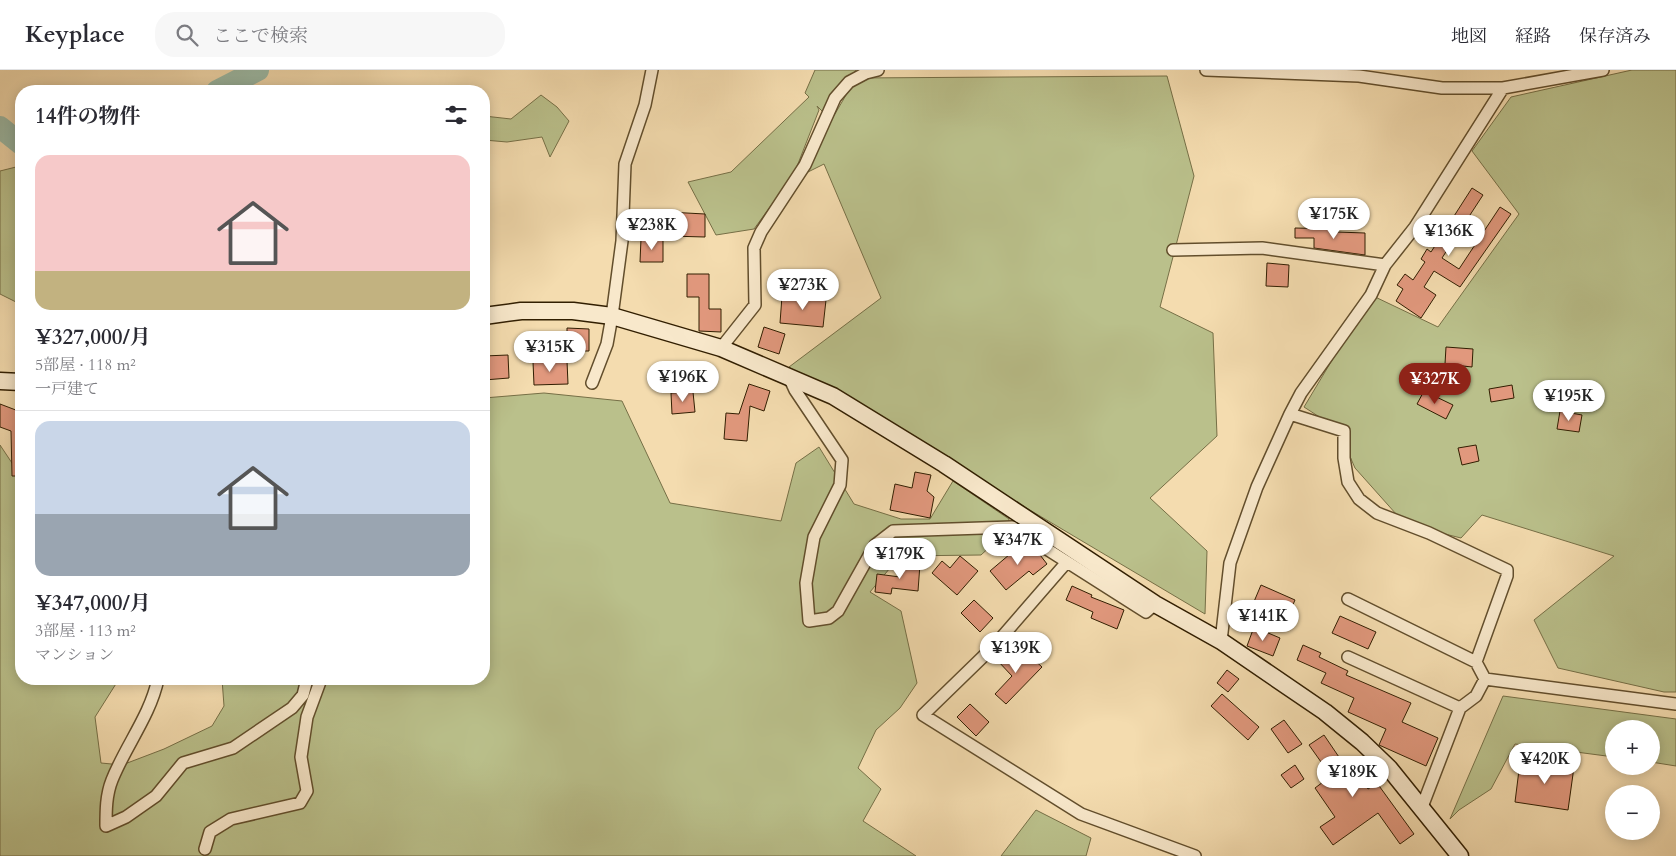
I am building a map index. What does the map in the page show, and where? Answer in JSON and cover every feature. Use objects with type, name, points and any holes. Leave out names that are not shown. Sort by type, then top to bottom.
[{"type":"street","points":[[592,383],[607,344],[612,316],[622,241],[625,164],[645,105],[652,70]]},
{"type":"street","points":[[722,348],[755,305],[754,248],[761,232],[805,165],[835,98],[849,82],[866,73],[878,70]]},
{"type":"street","points":[[1206,70],[1359,76],[1442,88],[1503,88],[1603,70]]},
{"type":"street","points":[[1221,641],[1230,563],[1257,487],[1290,414],[1301,393],[1371,295],[1385,265],[1415,227],[1503,88]]},
{"type":"street","points":[[1173,250],[1262,248],[1385,265]]},
{"type":"street","points":[[490,314],[521,311],[574,311],[612,316],[722,348],[832,396],[920,449],[1155,604],[1221,641],[1325,712],[1362,742],[1389,768],[1460,856]]},
{"type":"street","points":[[789,377],[795,390],[842,460],[840,485],[814,537],[806,583],[809,621],[829,618],[838,611],[875,545],[892,531],[1012,527],[1146,612],[1155,604]]},
{"type":"street","points":[[0,381],[15,382]]},
{"type":"street","points":[[1290,414],[1344,431],[1344,458],[1348,482],[1359,500],[1377,513],[1429,533],[1507,570],[1508,576],[1476,662]]},
{"type":"street","points":[[1066,563],[994,646],[923,715],[1081,814],[1194,856]]},
{"type":"street","points":[[1348,599],[1476,662],[1485,679]]},
{"type":"street","points":[[1348,658],[1460,708]]},
{"type":"street","points":[[1422,807],[1460,708],[1476,696],[1485,679]]},
{"type":"street","points":[[1485,679],[1676,704]]},
{"type":"street","points":[[157,685],[154,698],[112,782],[106,803],[106,826],[126,816],[156,796],[183,763],[232,748],[292,708],[302,695],[305,685]]},
{"type":"street","points":[[205,849],[210,832],[231,819],[300,803],[307,791],[301,757],[307,717],[319,685]]},
{"type":"green space","points":[[815,70],[856,70],[824,113],[817,106],[819,110],[794,174],[754,229],[716,235],[688,182],[731,172],[809,97],[805,93]]},
{"type":"green space","points":[[1632,70],[1676,70],[1676,692],[1664,692],[1558,668],[1534,620],[1614,556],[1482,515],[1461,538],[1405,524],[1355,468],[1338,429],[1304,407],[1371,295],[1438,327],[1519,214],[1472,151],[1511,97]]},
{"type":"green space","points":[[1167,76],[1194,176],[1160,307],[1213,333],[1217,436],[1150,498],[1207,551],[1205,614],[789,367],[881,298],[824,164],[798,177],[856,78]]},
{"type":"green space","points":[[541,95],[557,107],[569,121],[550,157],[542,137],[507,142],[490,141],[490,117],[511,119]]},
{"type":"green space","points":[[15,167],[15,302],[0,294],[0,171]]},
{"type":"green space","points":[[544,393],[622,401],[670,503],[781,521],[796,463],[819,447],[854,504],[901,519],[930,519],[953,481],[1009,519],[1008,530],[981,555],[900,556],[870,592],[901,611],[917,683],[900,708],[876,730],[858,768],[881,789],[863,821],[916,856],[0,856],[0,445],[12,463],[15,463],[15,685],[115,685],[95,717],[101,763],[122,765],[164,749],[212,726],[224,706],[222,685],[490,685],[490,398]]},
{"type":"green space","points":[[1503,696],[1676,719],[1676,766],[1660,763],[1660,720],[1605,720],[1605,756],[1515,744],[1491,789],[1459,810],[1450,819]]},
{"type":"green space","points":[[1036,810],[1091,838],[1086,856],[1001,856]]},
{"type":"building","points":[[1472,188],[1483,195],[1442,258],[1459,269],[1500,207],[1511,214],[1460,287],[1434,271],[1424,287],[1436,295],[1421,318],[1396,301],[1403,289],[1397,285],[1405,274],[1413,280],[1425,262],[1421,259],[1427,249],[1431,252]]},
{"type":"building","points":[[668,212],[705,214],[705,237],[668,236]]},
{"type":"building","points":[[1295,228],[1338,229],[1337,232],[1365,233],[1365,255],[1314,248],[1314,238],[1295,238]]},
{"type":"building","points":[[641,239],[663,240],[663,262],[640,262]]},
{"type":"building","points":[[1267,263],[1289,265],[1288,287],[1266,286]]},
{"type":"building","points":[[687,274],[709,274],[709,309],[721,309],[721,332],[699,331],[699,297],[687,297]]},
{"type":"building","points":[[782,296],[826,300],[823,327],[780,323]]},
{"type":"building","points":[[764,327],[785,334],[779,354],[758,347]]},
{"type":"building","points":[[567,328],[589,329],[589,351],[567,351]]},
{"type":"building","points":[[1446,347],[1473,349],[1472,367],[1445,364]]},
{"type":"building","points":[[508,355],[509,378],[490,380],[490,356]]},
{"type":"building","points":[[567,361],[568,384],[534,385],[533,362]]},
{"type":"building","points":[[749,384],[770,391],[764,411],[750,406],[747,441],[724,439],[726,413],[739,414]]},
{"type":"building","points":[[1512,385],[1514,398],[1491,402],[1489,389]]},
{"type":"building","points":[[1424,391],[1453,405],[1446,419],[1417,404]]},
{"type":"building","points":[[693,392],[695,412],[672,414],[671,393]]},
{"type":"building","points":[[0,404],[15,410],[15,476],[12,476],[11,431],[0,427]]},
{"type":"building","points":[[1560,411],[1582,415],[1579,432],[1557,429]]},
{"type":"building","points":[[1476,445],[1479,461],[1462,465],[1458,448]]},
{"type":"building","points":[[915,472],[931,475],[927,491],[934,497],[930,518],[890,510],[895,484],[912,488]]},
{"type":"building","points":[[1023,543],[1037,551],[1047,564],[1033,575],[1029,571],[1006,590],[990,571]]},
{"type":"building","points":[[960,556],[978,571],[957,595],[932,573],[942,561],[950,568]]},
{"type":"building","points":[[902,562],[920,564],[918,591],[892,588],[891,594],[875,592],[877,574],[900,577]]},
{"type":"building","points":[[1261,585],[1295,600],[1287,618],[1253,604]]},
{"type":"building","points":[[1072,586],[1092,595],[1091,597],[1124,610],[1117,629],[1091,618],[1093,612],[1066,600]]},
{"type":"building","points":[[974,600],[993,618],[980,632],[961,613]]},
{"type":"building","points":[[1340,616],[1376,632],[1368,649],[1332,633]]},
{"type":"building","points":[[1254,627],[1280,638],[1273,656],[1247,646]]},
{"type":"building","points":[[1303,645],[1321,653],[1319,657],[1348,671],[1346,675],[1411,703],[1402,722],[1438,738],[1426,766],[1379,745],[1386,729],[1348,712],[1354,698],[1321,683],[1326,673],[1297,660]]},
{"type":"building","points":[[1010,647],[1025,663],[1031,657],[1042,667],[1006,704],[995,694],[1012,676],[997,660]]},
{"type":"building","points":[[1227,670],[1239,679],[1228,692],[1217,683]]},
{"type":"building","points":[[1222,694],[1259,727],[1248,740],[1211,706]]},
{"type":"building","points":[[970,704],[989,722],[976,736],[957,717]]},
{"type":"building","points":[[1284,720],[1302,744],[1288,753],[1271,729]]},
{"type":"building","points":[[1324,735],[1343,763],[1347,760],[1368,789],[1377,783],[1414,834],[1400,844],[1378,813],[1333,845],[1320,827],[1335,817],[1315,788],[1331,776],[1309,745]]},
{"type":"building","points":[[1520,762],[1574,767],[1568,810],[1515,802]]},
{"type":"building","points":[[1295,765],[1304,779],[1291,788],[1281,775]]},
{"type":"waterway","points":[[229,85],[258,70]]},
{"type":"waterway","points":[[0,127],[15,139]]}]
